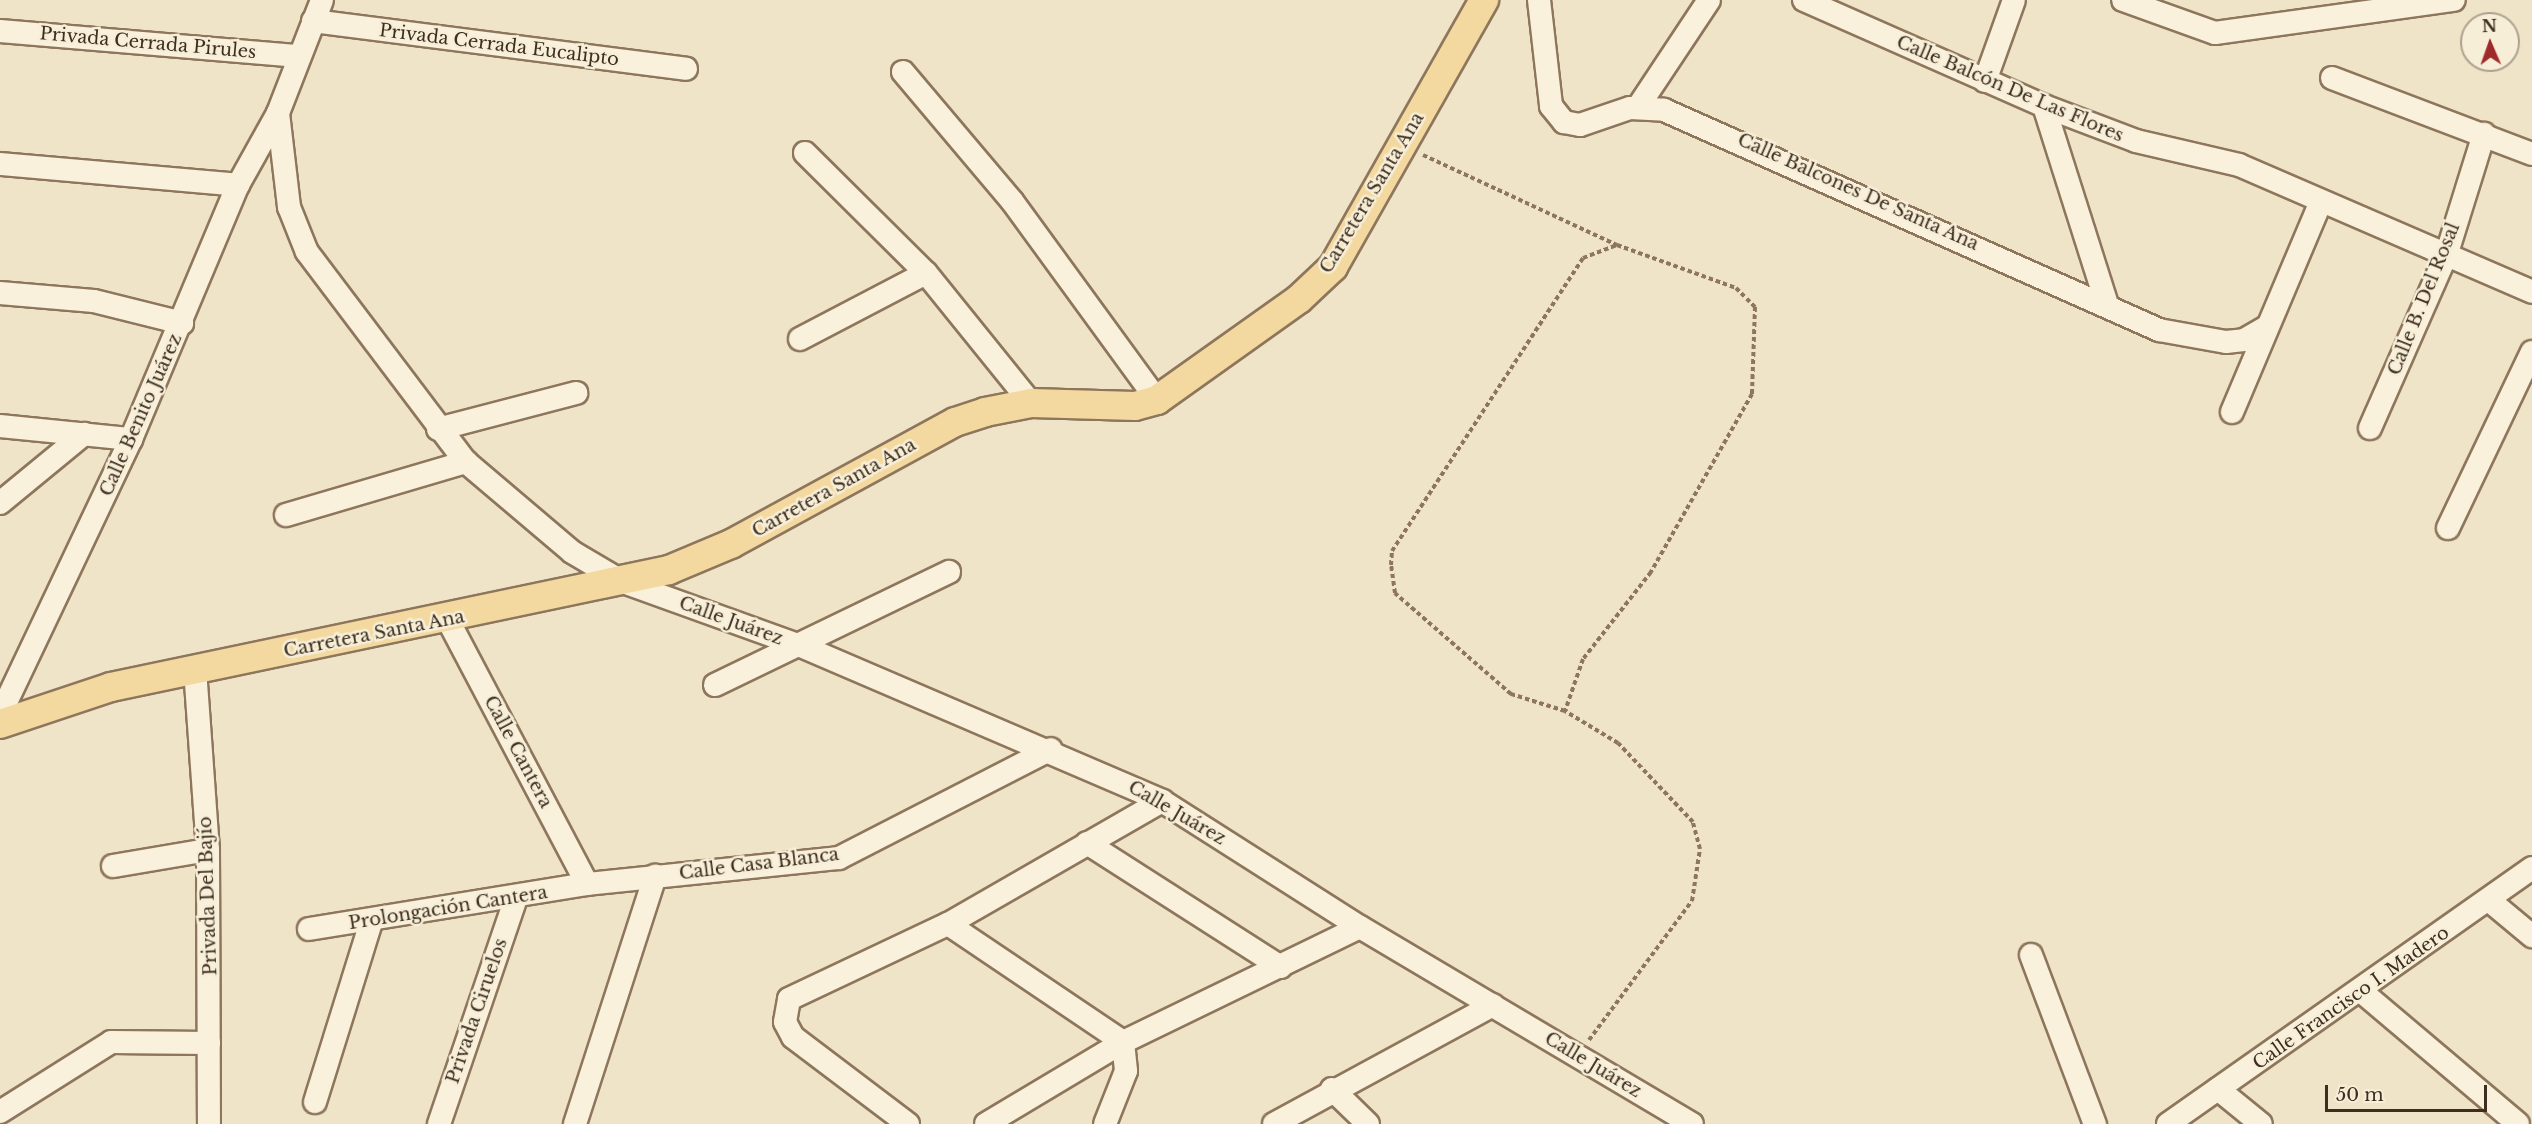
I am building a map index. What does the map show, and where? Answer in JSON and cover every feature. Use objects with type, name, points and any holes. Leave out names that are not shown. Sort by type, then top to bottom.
[{"type":"main road","name":"Carretera Santa Ana","points":[[0,724],[78,695],[195,669],[448,620],[669,570],[731,544],[955,422],[1031,403],[1135,406],[1156,400],[1318,284],[1333,267],[1484,0]]},
{"type":"street","name":"Calle Benito Juárez","points":[[0,715],[131,439],[182,323],[238,185],[278,113],[296,56],[322,0]]},
{"type":"street","points":[[1638,107],[1709,0]]},
{"type":"street","name":"Calle Balcón De Las Flores","points":[[1804,0],[2044,106],[2136,141],[2239,165],[2320,204],[2532,292]]},
{"type":"street","points":[[1985,81],[2014,0]]},
{"type":"street","points":[[2123,0],[2215,33],[2454,0]]},
{"type":"street","name":"Calle Balcones De Santa Ana","points":[[1544,6],[1551,106],[1559,119],[1580,125],[1638,107],[1691,118],[2106,302],[2159,330],[2191,338],[2244,340],[2265,328]]},
{"type":"street","name":"Privada Cerrada Eucalipto","points":[[313,21],[686,69]]},
{"type":"street","name":"Privada Cerrada Pirules","points":[[0,31],[296,56]]},
{"type":"street","points":[[903,72],[1012,201],[1156,400]]},
{"type":"street","points":[[2332,78],[2532,154]]},
{"type":"street","points":[[2044,106],[2106,302]]},
{"type":"street","name":"Calle Benito Juárez","points":[[278,113],[295,229],[438,429],[466,462],[541,529],[623,582]]},
{"type":"street","name":"Calle B. Del Rosal","points":[[2370,428],[2446,256],[2484,134]]},
{"type":"street","points":[[806,153],[926,273],[1031,403]]},
{"type":"street","points":[[0,164],[238,185]]},
{"type":"street","points":[[2232,412],[2265,328],[2320,204]]},
{"type":"street","points":[[800,339],[926,273]]},
{"type":"street","points":[[0,293],[94,301],[182,323]]},
{"type":"street","points":[[2448,528],[2532,352]]},
{"type":"street","points":[[438,429],[576,393]]},
{"type":"street","points":[[0,426],[131,439]]},
{"type":"street","points":[[0,503],[84,434]]},
{"type":"street","points":[[286,515],[466,462]]},
{"type":"street","points":[[715,685],[801,646],[949,573]]},
{"type":"street","name":"Calle Juárez","points":[[623,582],[801,646],[1050,749],[1162,801],[1360,927],[1692,1124]]},
{"type":"street","name":"Calle Cantera","points":[[448,620],[587,884]]},
{"type":"street","name":"Privada Del Bajío","points":[[195,669],[208,850],[209,1124]]},
{"type":"street","name":"Calle Casa Blanca","points":[[587,884],[839,858],[1050,749]]},
{"type":"street","points":[[908,1124],[794,1037],[784,1010],[789,999],[948,924],[1162,801]]},
{"type":"street","points":[[1087,843],[1281,967]]},
{"type":"street","points":[[113,866],[208,850]]},
{"type":"street","name":"Calle Francisco I. Madero","points":[[2168,1124],[2362,992],[2490,901],[2532,868]]},
{"type":"street","points":[[575,1124],[655,876]]},
{"type":"street","name":"Prolongación Cantera","points":[[309,928],[371,922],[587,884]]},
{"type":"street","name":"Privada Ciruelos","points":[[439,1124],[516,898]]},
{"type":"street","points":[[2490,901],[2532,936]]},
{"type":"street","points":[[315,1102],[371,922]]},
{"type":"street","points":[[948,924],[1123,1042]]},
{"type":"street","points":[[986,1124],[1123,1042],[1360,927]]},
{"type":"street","points":[[2031,955],[2095,1124]]},
{"type":"street","points":[[2362,992],[2518,1124]]},
{"type":"street","points":[[1274,1124],[1332,1089],[1493,1005]]},
{"type":"street","points":[[0,1112],[111,1042],[209,1043]]},
{"type":"street","points":[[1105,1124],[1126,1071],[1123,1042]]},
{"type":"street","points":[[1332,1089],[1368,1124]]},
{"type":"street","points":[[2218,1089],[2261,1124]]},
{"type":"path","points":[[1402,145],[1617,245],[1736,288],[1747,298],[1756,321],[1752,394],[1651,572],[1583,659],[1565,711]]},
{"type":"path","points":[[1578,1056],[1692,901],[1700,849],[1693,822],[1618,742],[1565,711],[1511,694],[1395,592],[1392,551],[1583,258],[1617,245]]}]
